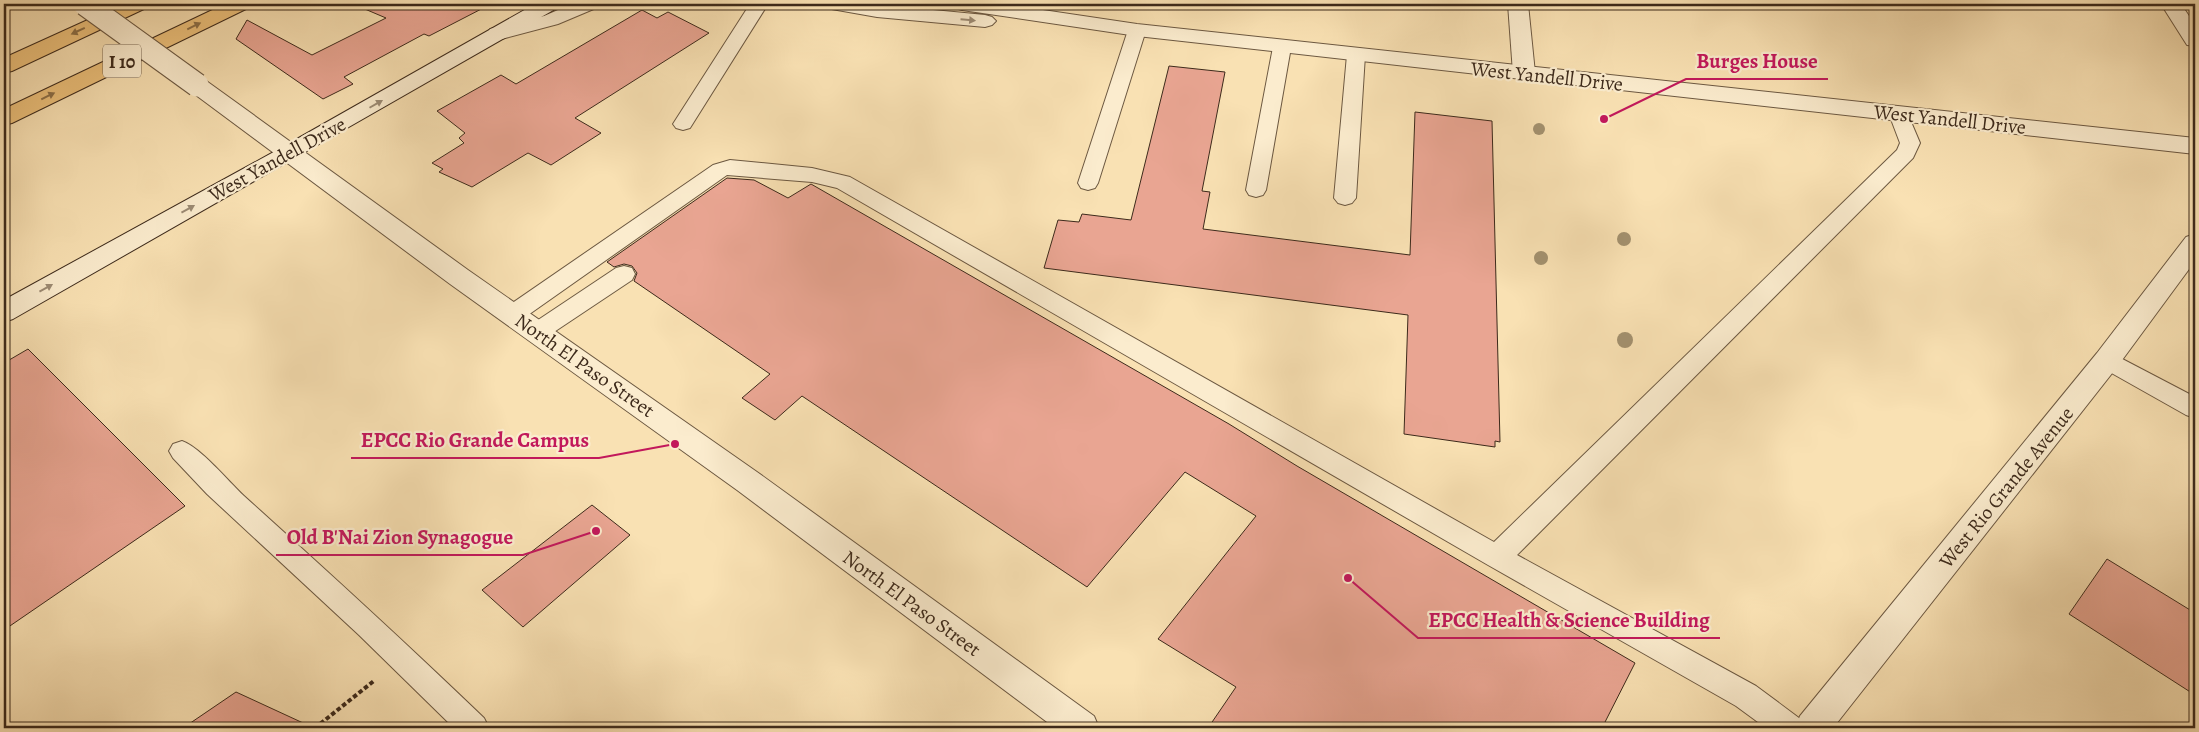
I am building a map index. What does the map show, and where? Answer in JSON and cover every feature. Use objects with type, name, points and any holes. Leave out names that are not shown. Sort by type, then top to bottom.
[{"type":"highway","name":"I 10","points":[[4,66],[139,4]]},
{"type":"highway","name":"I 10","points":[[4,118],[241,4]]},
{"type":"street","name":"North El Paso Street","points":[[86,4],[459,277],[740,476],[1082,728]]},
{"type":"street","name":"West Yandell Drive","points":[[4,312],[289,153],[550,4]]},
{"type":"street","points":[[498,34],[551,20],[589,4]]},
{"type":"street","name":"West Yandell Drive","points":[[833,4],[877,11],[978,21],[1078,23]]},
{"type":"street","name":"West Yandell Drive","points":[[962,4],[1078,23],[1282,47],[2195,146]]},
{"type":"street","points":[[1518,4],[1524,73]]},
{"type":"street","points":[[2171,4],[2195,40]]},
{"type":"street","name":"West Rio Grande Avenue","points":[[1812,728],[2107,360],[2195,243]]},
{"type":"lane","points":[[683,124],[759,4]]},
{"type":"lane","points":[[1088,182],[1137,30]]},
{"type":"lane","points":[[1256,190],[1282,47]]},
{"type":"lane","points":[[1345,198],[1356,55]]},
{"type":"lane","points":[[1497,557],[1906,153],[1910,143],[1898,114]]},
{"type":"lane","points":[[513,314],[720,170],[730,167],[812,176],[843,182],[1497,557],[1746,696],[1789,728]]},
{"type":"lane","points":[[538,332],[624,274]]},
{"type":"lane","points":[[2107,360],[2195,408]]},
{"type":"lane","points":[[182,451],[216,486],[362,620],[474,728]]},
{"type":"path","points":[[315,728],[401,659]]},
{"type":"building","points":[[353,4],[491,4],[429,36],[424,34],[344,77],[353,84],[323,99],[236,39],[247,20],[312,55],[386,18]]},
{"type":"building","points":[[642,10],[657,18],[668,12],[709,33],[575,118],[601,133],[551,165],[528,153],[472,187],[439,172],[443,169],[432,163],[464,143],[459,138],[465,133],[437,111],[501,75],[516,84]]},
{"type":"building","points":[[1169,66],[1225,72],[1202,191],[1210,192],[1203,229],[1410,255],[1415,112],[1492,121],[1500,442],[1495,441],[1495,447],[1404,434],[1408,315],[1044,268],[1058,220],[1079,222],[1082,214],[1131,220]]},
{"type":"building","points":[[727,178],[754,180],[788,198],[811,184],[1229,424],[1297,466],[1635,663],[1602,728],[1208,728],[1236,687],[1158,639],[1256,516],[1185,472],[1087,587],[802,396],[775,420],[742,398],[770,374],[634,281],[637,273],[632,266],[624,264],[614,267],[607,262]]},
{"type":"building","points":[[28,349],[185,506],[4,630],[4,363]]},
{"type":"building","points":[[592,505],[630,535],[523,627],[482,590]]},
{"type":"building","points":[[2107,559],[2195,613],[2195,695],[2069,614]]},
{"type":"building","points":[[236,692],[314,728],[183,728]]},
{"type":"place","name":"Burges House","points":[[1604,119]]},
{"type":"place","name":"EPCC Rio Grande Campus","points":[[675,444]]},
{"type":"place","name":"Old B'Nai Zion Synagogue","points":[[596,531]]},
{"type":"place","name":"EPCC Health & Science Building","points":[[1348,578]]}]
